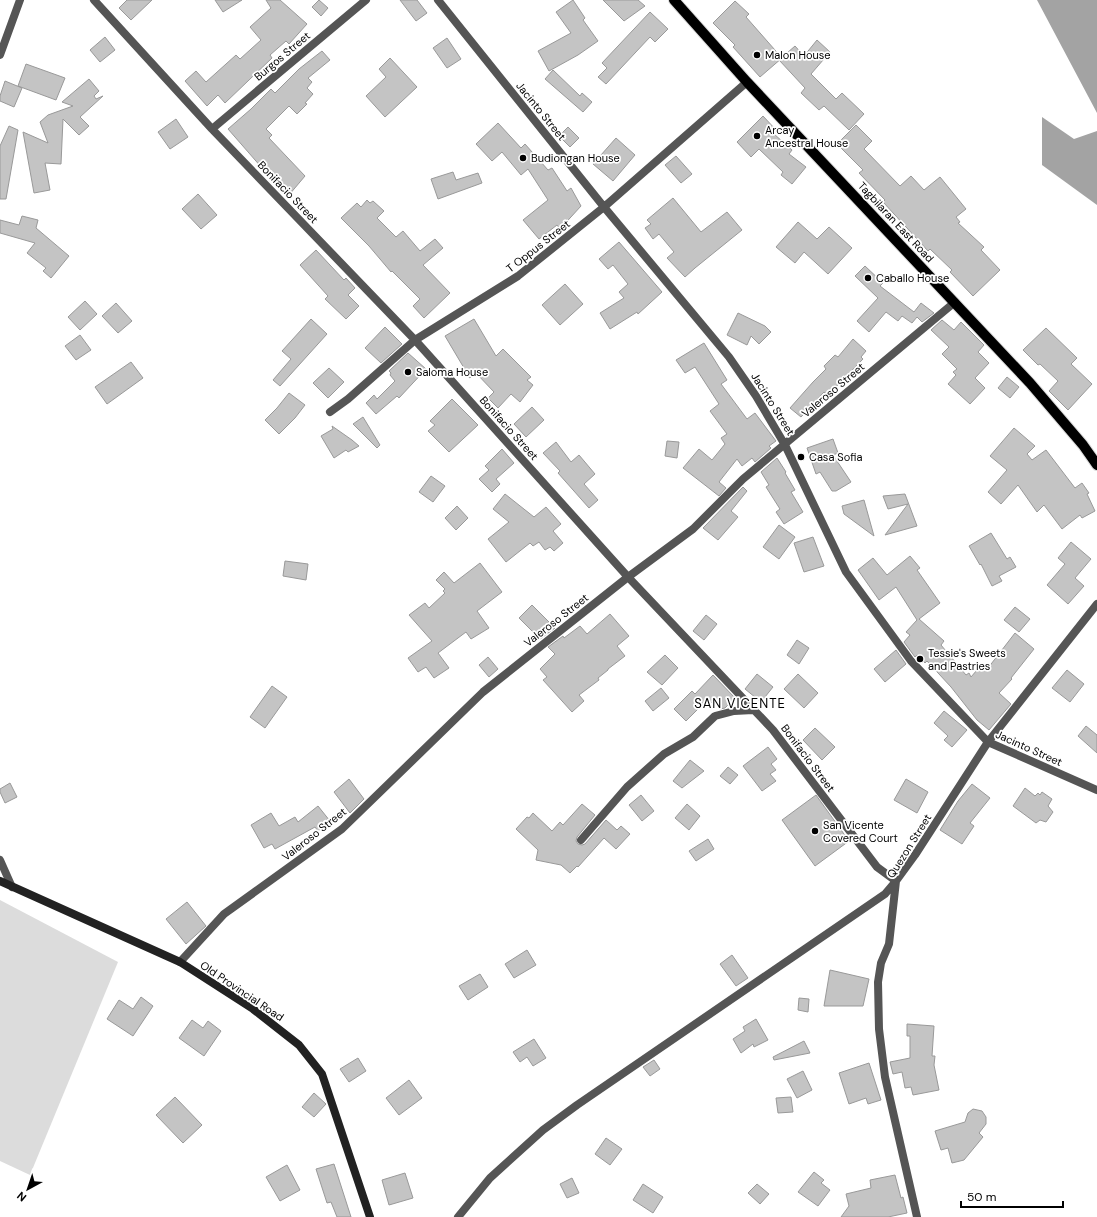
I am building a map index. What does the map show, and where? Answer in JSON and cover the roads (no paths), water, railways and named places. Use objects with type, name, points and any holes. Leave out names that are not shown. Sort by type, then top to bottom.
[{"type":"main road","name":"Tagbilaran East Road","points":[[674,0],[747,82],[1030,383],[1084,445],[1097,464]]},
{"type":"main road","name":"Old Provincial Road","points":[[0,881],[180,962],[253,1009],[299,1045],[322,1074],[370,1217]]},
{"type":"street","points":[[0,55],[20,0]]},
{"type":"street","name":"Bonifacio Street","points":[[94,0],[212,129],[415,340],[628,577],[773,730],[877,867],[896,881]]},
{"type":"street","name":"Burgos Street","points":[[212,129],[366,0]]},
{"type":"street","name":"Jacinto Street","points":[[438,0],[604,207],[729,357],[756,396],[785,445],[846,572],[911,661],[988,742],[1097,790]]},
{"type":"street","name":"T Oppus Street","points":[[330,412],[348,399],[415,340],[518,276],[604,207],[747,82]]},
{"type":"street","name":"Valeroso Street","points":[[180,962],[224,914],[342,829],[483,692],[628,577],[693,530],[743,479],[955,302]]},
{"type":"street","name":"Quezon Street","points":[[917,1217],[885,1077],[879,1029],[878,982],[881,963],[889,944],[896,881],[915,855],[988,742],[1097,604]]},
{"type":"street","points":[[580,840],[627,787],[664,754],[693,737],[715,716],[734,711],[753,710]]},
{"type":"street","points":[[0,860],[12,887]]},
{"type":"street","points":[[458,1217],[490,1178],[543,1130],[577,1105],[885,894],[896,881]]},
{"type":"place","name":"Malon House","points":[[757,55]]},
{"type":"place","name":"Arcay Ancestral House","points":[[757,136]]},
{"type":"place","name":"Budiongan House","points":[[523,158]]},
{"type":"place","name":"Caballo House","points":[[868,278]]},
{"type":"place","name":"Saloma House","points":[[408,372]]},
{"type":"place","name":"Casa Sofia","points":[[801,457]]},
{"type":"place","name":"Tessie's Sweets and Pastries","points":[[920,659]]},
{"type":"place","name":"San Vicente Covered Court","points":[[815,831]]},
{"type":"district","name":"SAN VICENTE","points":[[740,703]]}]
